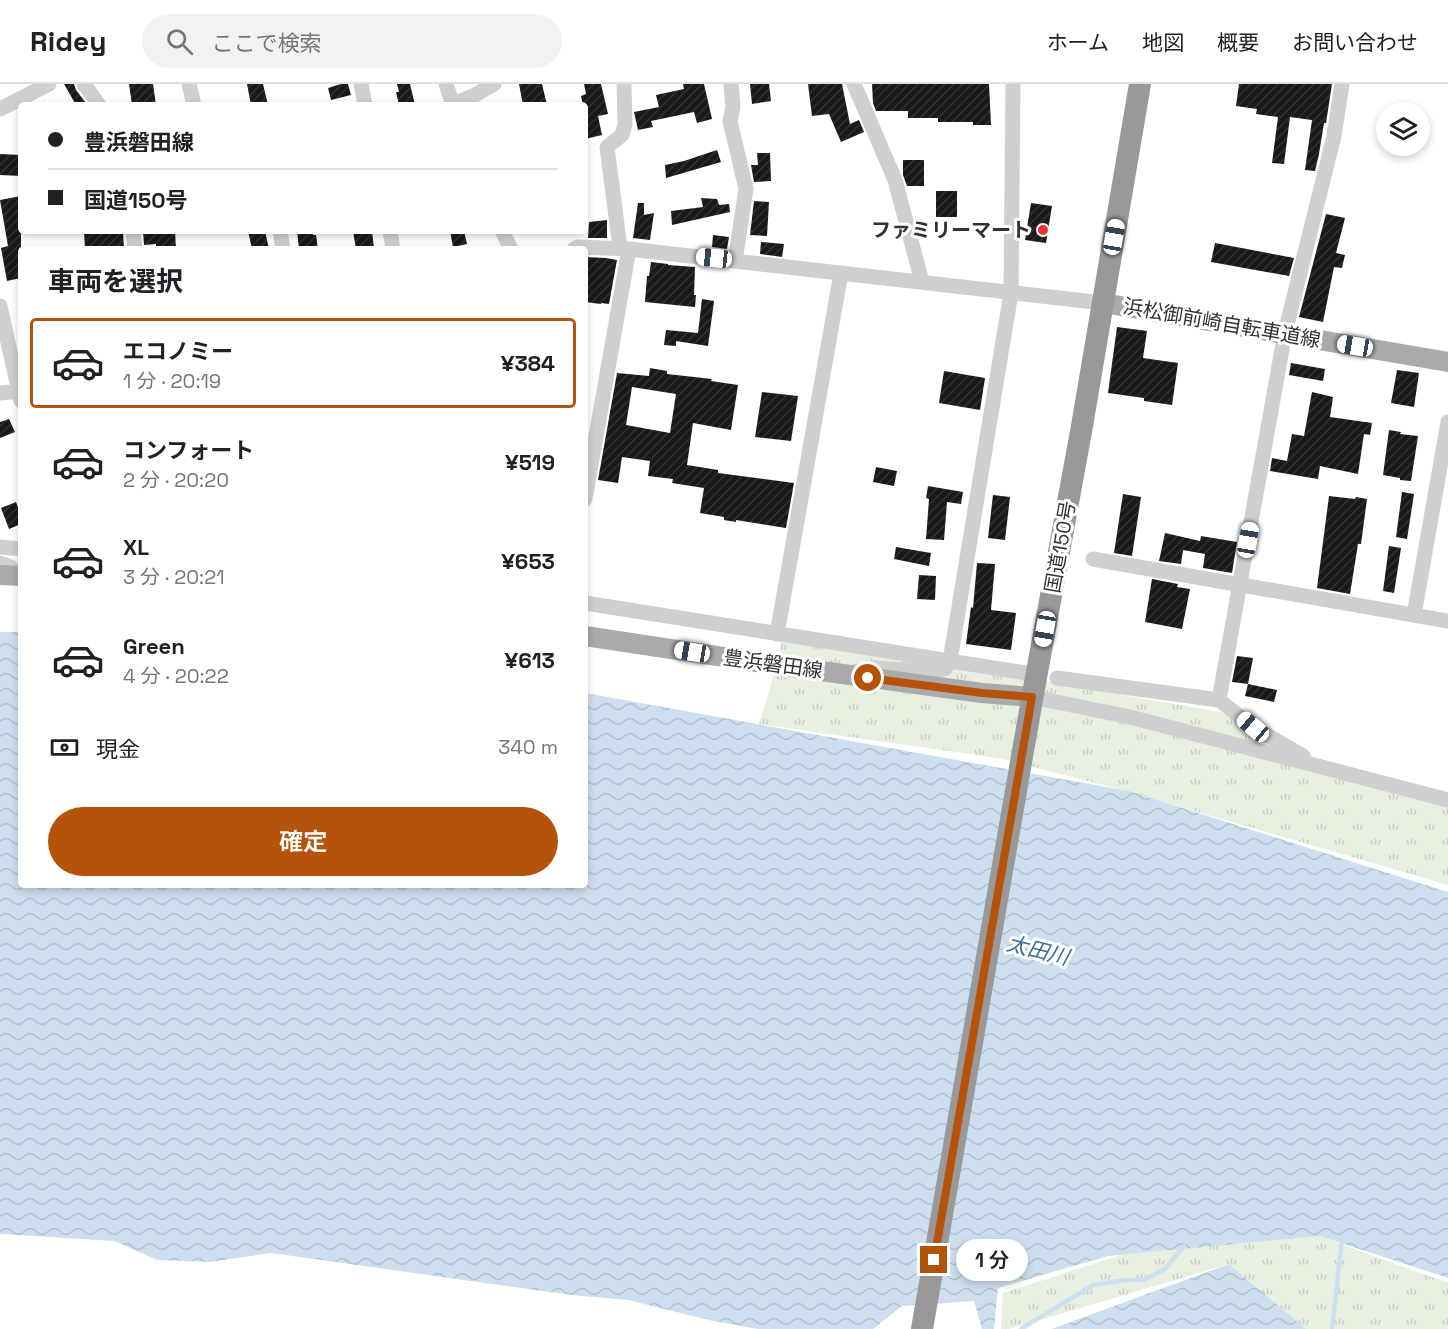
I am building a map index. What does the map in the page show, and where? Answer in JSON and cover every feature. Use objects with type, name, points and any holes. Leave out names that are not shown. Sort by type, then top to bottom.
[{"type":"highway","name":"国道150号","points":[[922,1329],[1031,701],[1082,426],[1140,84]]},
{"type":"main road","name":"浜松御前崎自転車道線","points":[[1103,303],[1448,362]]},
{"type":"main road","name":"豊浜磐田線","points":[[588,636],[1031,701]]},
{"type":"street","points":[[0,108],[49,84]]},
{"type":"street","points":[[84,84],[97,102]]},
{"type":"street","points":[[189,84],[193,102]]},
{"type":"street","points":[[361,84],[364,102]]},
{"type":"street","points":[[447,84],[451,102]]},
{"type":"street","points":[[476,100],[494,84]]},
{"type":"street","points":[[731,84],[733,107],[730,122],[746,189],[735,261]]},
{"type":"street","points":[[854,84],[894,180],[922,282]]},
{"type":"street","points":[[846,675],[872,668],[925,671],[945,669],[950,661],[1011,292],[1013,84]]},
{"type":"street","points":[[1219,699],[1285,333],[1334,136],[1341,84]]},
{"type":"street","points":[[588,480],[625,249],[607,147],[622,135],[628,85]]},
{"type":"street","points":[[588,247],[625,249],[1103,303]]},
{"type":"street","points":[[777,633],[842,273]]},
{"type":"street","points":[[0,306],[18,385]]},
{"type":"street","points":[[0,393],[18,394]]},
{"type":"street","points":[[1414,615],[1448,422]]},
{"type":"street","points":[[0,547],[18,549]]},
{"type":"street","points":[[1093,559],[1448,621]]},
{"type":"street","points":[[0,563],[11,567],[12,576]]},
{"type":"street","points":[[588,603],[1026,673]]},
{"type":"street","points":[[1057,678],[1219,699],[1253,727],[1321,766]]},
{"type":"street","points":[[1031,701],[1130,717],[1448,800]]},
{"type":"green space","points":[[783,635],[1237,715],[1329,768],[1448,800],[1448,885],[1119,789],[998,758],[759,724],[777,665]]},
{"type":"green space","points":[[1319,1236],[1448,1283],[1448,1329],[1306,1329],[1229,1264],[1009,1329],[1001,1329],[1003,1293],[1124,1254]]},
{"type":"water","name":"太田川","points":[[0,632],[18,632],[18,888],[588,888],[588,694],[1129,791],[1448,892],[1448,1278],[1319,1236],[1108,1256],[998,1288],[994,1329],[982,1329],[974,1301],[902,1306],[873,1329],[758,1329],[713,1321],[628,1300],[571,1295],[271,1253],[209,1262],[157,1260],[114,1241],[0,1234]]},
{"type":"water","points":[[1229,1264],[1306,1329],[1051,1329],[1054,1328]]},
{"type":"building","points":[[64,84],[74,84],[85,102],[74,102]]},
{"type":"building","points":[[129,84],[153,84],[156,102],[132,102]]},
{"type":"building","points":[[247,84],[263,84],[267,102],[250,102]]},
{"type":"building","points":[[348,84],[351,95],[331,100],[328,88]]},
{"type":"building","points":[[397,84],[410,84],[414,102],[398,102],[396,92],[399,92]]},
{"type":"building","points":[[519,84],[542,84],[546,102],[522,102]]},
{"type":"building","points":[[584,84],[601,84],[608,114],[598,116],[602,135],[588,138],[588,102],[582,102],[581,96],[586,94]]},
{"type":"building","points":[[683,84],[704,84],[712,119],[697,123],[694,112],[651,121],[653,127],[638,130],[634,112],[659,107],[656,95],[684,89]]},
{"type":"building","points":[[750,84],[769,84],[771,101],[752,104]]},
{"type":"building","points":[[808,84],[842,84],[850,124],[859,120],[864,132],[841,142],[829,114],[812,116]]},
{"type":"building","points":[[872,84],[989,84],[991,125],[973,125],[973,122],[938,122],[938,118],[908,118],[908,111],[876,111]]},
{"type":"building","points":[[1239,84],[1332,84],[1315,171],[1305,170],[1312,120],[1290,117],[1284,164],[1272,163],[1278,117],[1256,114],[1257,109],[1236,106]]},
{"type":"building","points":[[717,150],[721,162],[666,178],[665,165]]},
{"type":"building","points":[[757,153],[770,153],[771,181],[754,182],[751,165],[758,165]]},
{"type":"building","points":[[0,154],[18,155],[18,176],[0,175]]},
{"type":"building","points":[[903,160],[924,160],[924,186],[907,186],[903,175]]},
{"type":"building","points":[[936,191],[957,191],[957,217],[936,217]]},
{"type":"building","points":[[18,197],[18,234],[21,234],[21,246],[18,246],[18,279],[7,281],[1,248],[8,246],[0,200]]},
{"type":"building","points":[[701,198],[717,199],[719,205],[729,204],[730,212],[672,225],[671,211],[703,207]]},
{"type":"building","points":[[754,201],[769,202],[767,236],[750,235]]},
{"type":"building","points":[[638,203],[644,203],[644,215],[654,213],[650,240],[633,238]]},
{"type":"building","points":[[1031,203],[1052,206],[1046,243],[1025,240]]},
{"type":"building","points":[[1326,214],[1345,218],[1336,253],[1345,255],[1342,268],[1334,267],[1323,322],[1299,317]]},
{"type":"building","points":[[607,220],[607,238],[588,238],[589,222]]},
{"type":"building","points":[[84,234],[123,234],[124,246],[85,246]]},
{"type":"building","points":[[143,234],[175,234],[176,246],[144,245]]},
{"type":"building","points":[[249,234],[266,234],[268,246],[251,246]]},
{"type":"building","points":[[297,234],[316,235],[318,246],[299,246]]},
{"type":"building","points":[[354,234],[372,234],[374,246],[356,246]]},
{"type":"building","points":[[451,234],[465,234],[467,244],[453,246]]},
{"type":"building","points":[[713,235],[729,237],[727,249],[712,247]]},
{"type":"building","points":[[761,242],[784,244],[782,257],[760,254]]},
{"type":"building","points":[[1215,243],[1294,258],[1289,276],[1211,262]]},
{"type":"building","points":[[588,257],[617,260],[609,304],[588,302]]},
{"type":"building","points":[[651,262],[695,267],[695,307],[645,302],[647,276],[649,276]]},
{"type":"building","points":[[702,299],[714,301],[708,346],[676,341],[676,346],[664,345],[666,330],[698,333]]},
{"type":"building","points":[[1117,327],[1147,331],[1143,358],[1178,363],[1172,405],[1108,393]]},
{"type":"building","points":[[1291,363],[1325,369],[1323,381],[1289,375]]},
{"type":"building","points":[[650,368],[667,371],[667,374],[712,379],[711,381],[738,385],[731,430],[693,423],[687,465],[718,470],[718,473],[794,483],[786,528],[724,520],[724,517],[700,513],[704,488],[672,483],[673,479],[648,476],[650,461],[622,457],[618,483],[598,480],[617,373],[649,376]],"holes":[[[632,387],[676,394],[670,433],[626,425]]]},
{"type":"building","points":[[1397,370],[1419,373],[1414,407],[1391,403]]},
{"type":"building","points":[[944,371],[985,378],[980,410],[939,403]]},
{"type":"building","points":[[762,392],[798,396],[791,441],[755,437]]},
{"type":"building","points":[[1312,392],[1333,397],[1330,417],[1372,423],[1370,435],[1364,434],[1358,474],[1320,466],[1318,479],[1270,471],[1272,458],[1287,461],[1292,434],[1304,436]]},
{"type":"building","points":[[9,419],[15,432],[0,438],[0,422]]},
{"type":"building","points":[[1389,430],[1418,436],[1411,481],[1383,475]]},
{"type":"building","points":[[876,467],[897,471],[894,486],[873,482]]},
{"type":"building","points":[[928,486],[963,492],[961,504],[947,502],[944,540],[926,539]]},
{"type":"building","points":[[1402,492],[1414,494],[1407,539],[1396,537]]},
{"type":"building","points":[[1123,494],[1141,497],[1132,556],[1114,553]]},
{"type":"building","points":[[993,495],[1010,497],[1005,540],[988,538]]},
{"type":"building","points":[[1329,496],[1367,499],[1361,544],[1358,544],[1350,594],[1317,588]]},
{"type":"building","points":[[16,502],[18,525],[9,529],[1,508]]},
{"type":"building","points":[[1165,533],[1200,541],[1201,536],[1237,542],[1232,573],[1203,568],[1205,554],[1183,550],[1181,564],[1159,561]]},
{"type":"building","points":[[1389,546],[1401,548],[1394,593],[1383,591]]},
{"type":"building","points":[[896,547],[931,553],[929,566],[894,559]]},
{"type":"building","points":[[977,563],[995,564],[991,610],[1016,613],[1011,650],[966,644],[971,607],[973,608]]},
{"type":"building","points":[[919,575],[936,576],[935,600],[917,599]]},
{"type":"building","points":[[1152,579],[1190,589],[1182,629],[1145,622]]},
{"type":"building","points":[[1237,656],[1253,658],[1248,684],[1232,682]]},
{"type":"building","points":[[1248,684],[1277,690],[1274,702],[1245,696]]},
{"type":"waterway","points":[[1332,1329],[1342,1239]]},
{"type":"waterway","points":[[1021,1329],[1093,1285],[1144,1280],[1165,1269],[1184,1246]]},
{"type":"place","name":"ファミリーマート","points":[[1043,230]]},
{"type":"route","points":[[868,678],[1032,697],[934,1260]]}]
